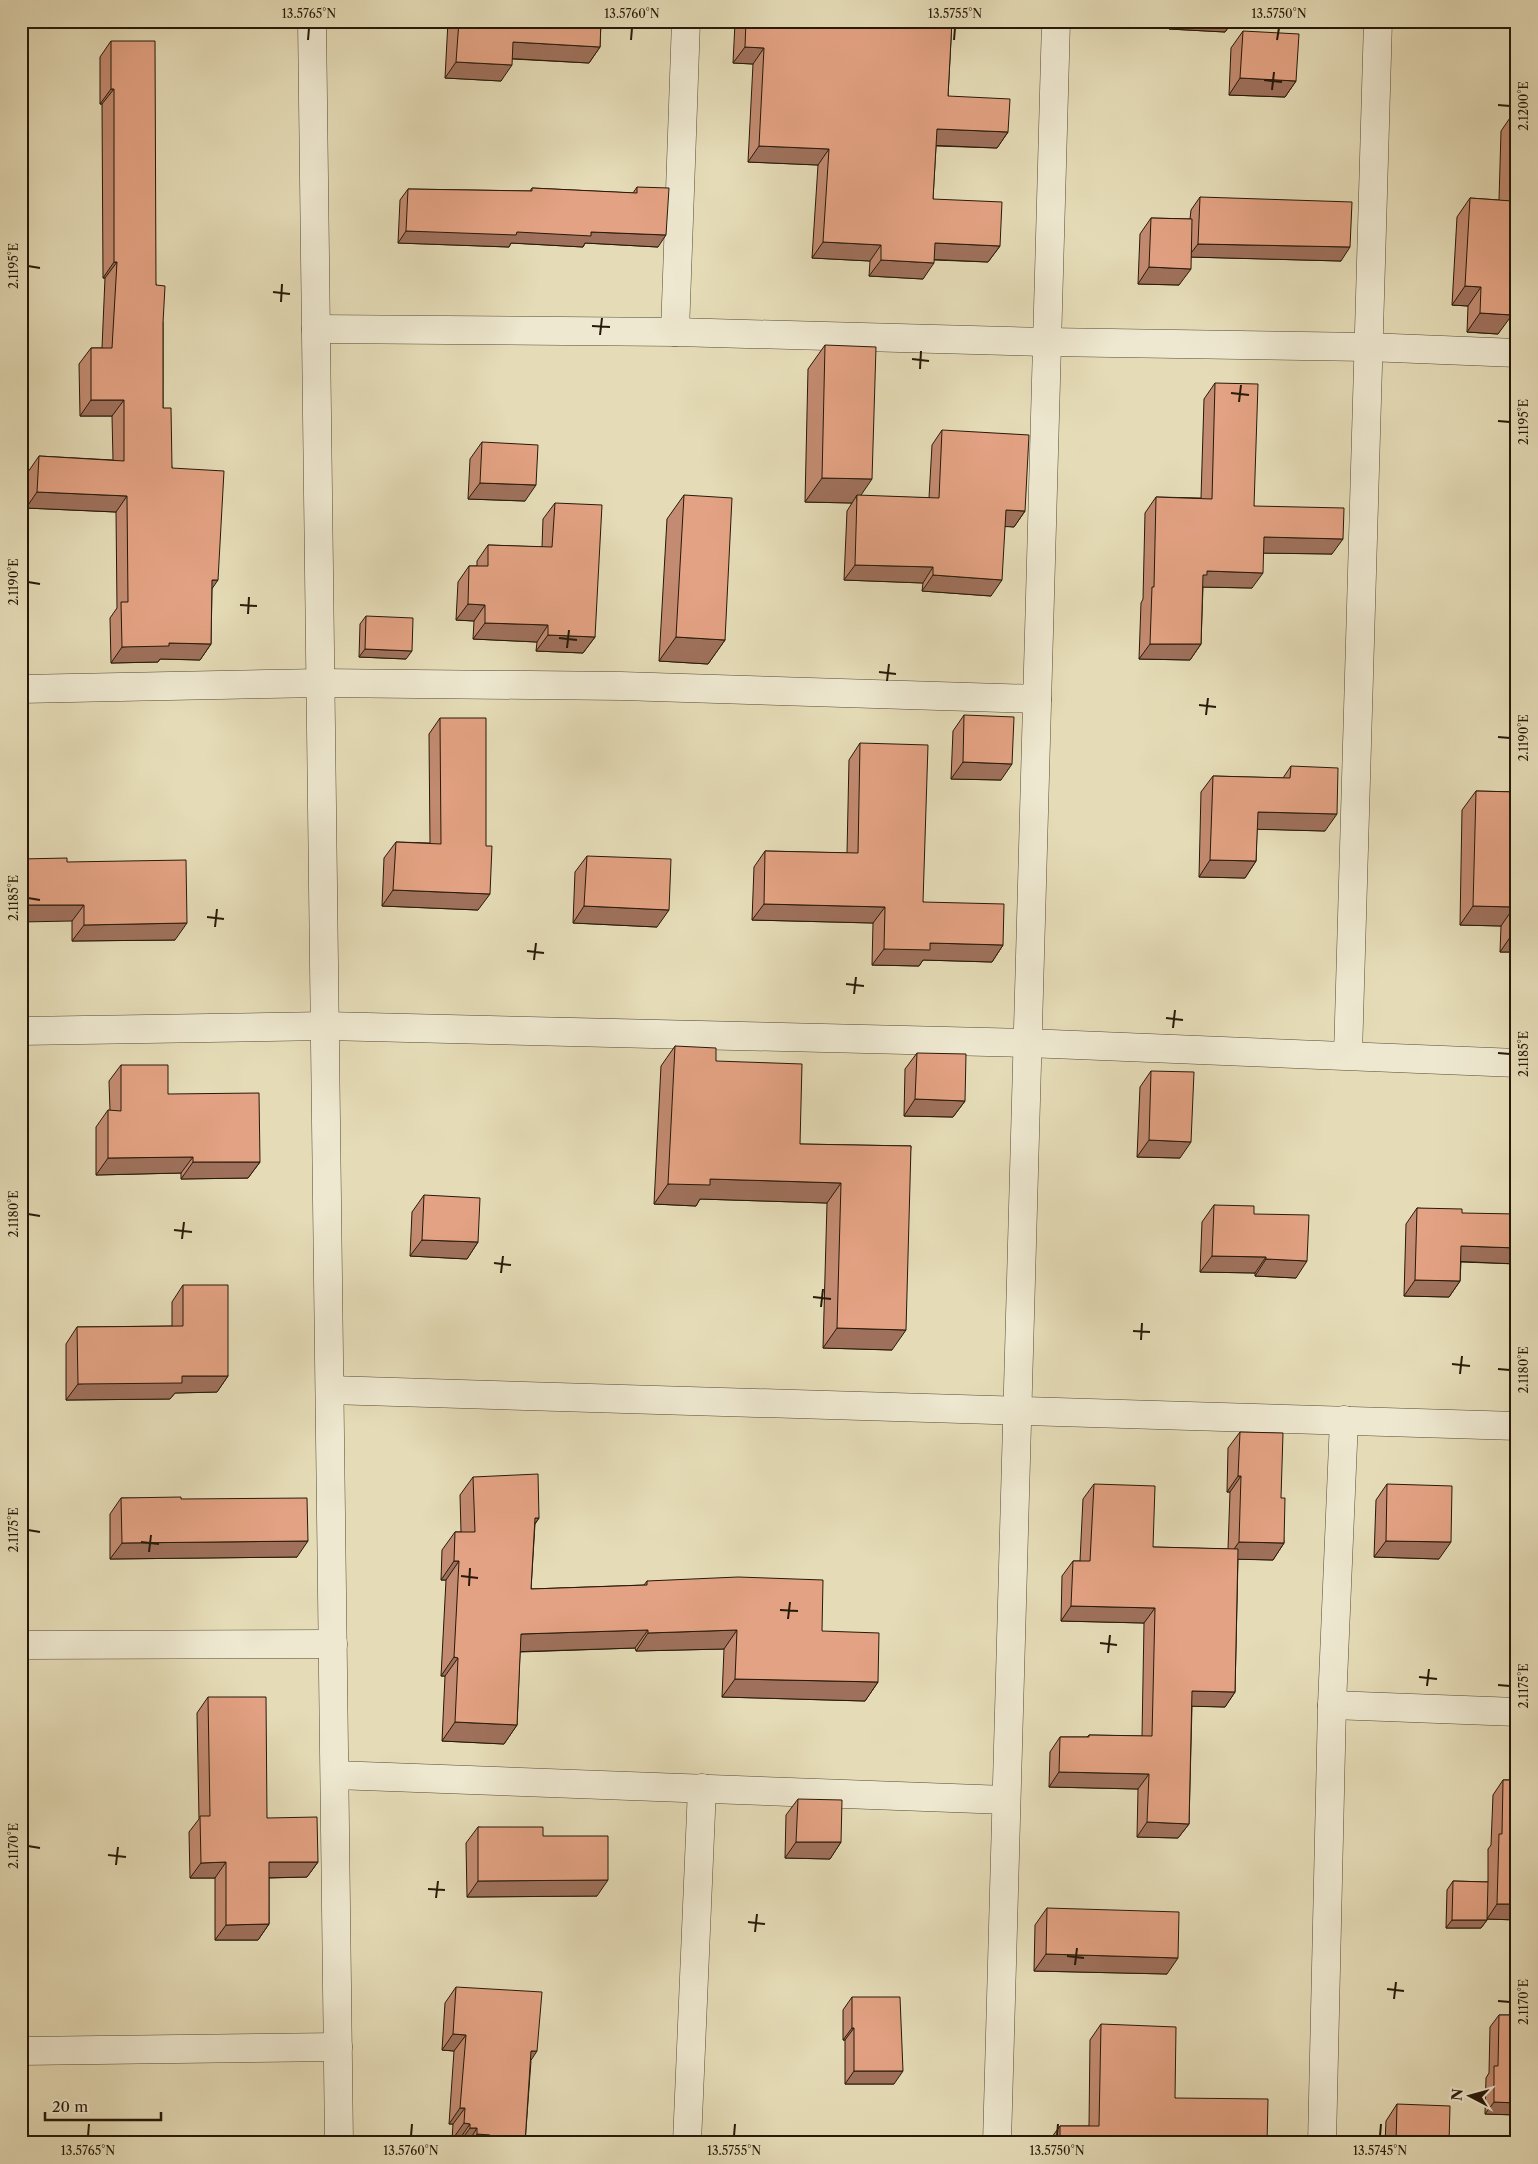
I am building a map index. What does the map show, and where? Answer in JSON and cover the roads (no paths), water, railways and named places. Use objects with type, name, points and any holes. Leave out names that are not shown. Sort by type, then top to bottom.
[{"type":"street","points":[[312,21],[339,2143]]},
{"type":"street","points":[[675,332],[686,21]]},
{"type":"street","points":[[997,2143],[1056,21]]},
{"type":"street","points":[[1348,1056],[1367,347],[1378,21]]},
{"type":"street","points":[[316,329],[675,332],[1047,342],[1367,347],[1517,353]]},
{"type":"street","points":[[21,689],[321,683],[621,686],[1037,699]]},
{"type":"street","points":[[21,1031],[326,1026],[1027,1043],[1517,1063]]},
{"type":"street","points":[[330,1390],[1017,1409],[1517,1426]]},
{"type":"street","points":[[1322,2143],[1332,1705],[1344,1420]]},
{"type":"street","points":[[21,1645],[333,1644]]},
{"type":"street","points":[[1332,1705],[1517,1712]]},
{"type":"street","points":[[335,1774],[1006,1800]]},
{"type":"street","points":[[687,2143],[702,1788]]},
{"type":"street","points":[[21,2051],[338,2047]]}]
